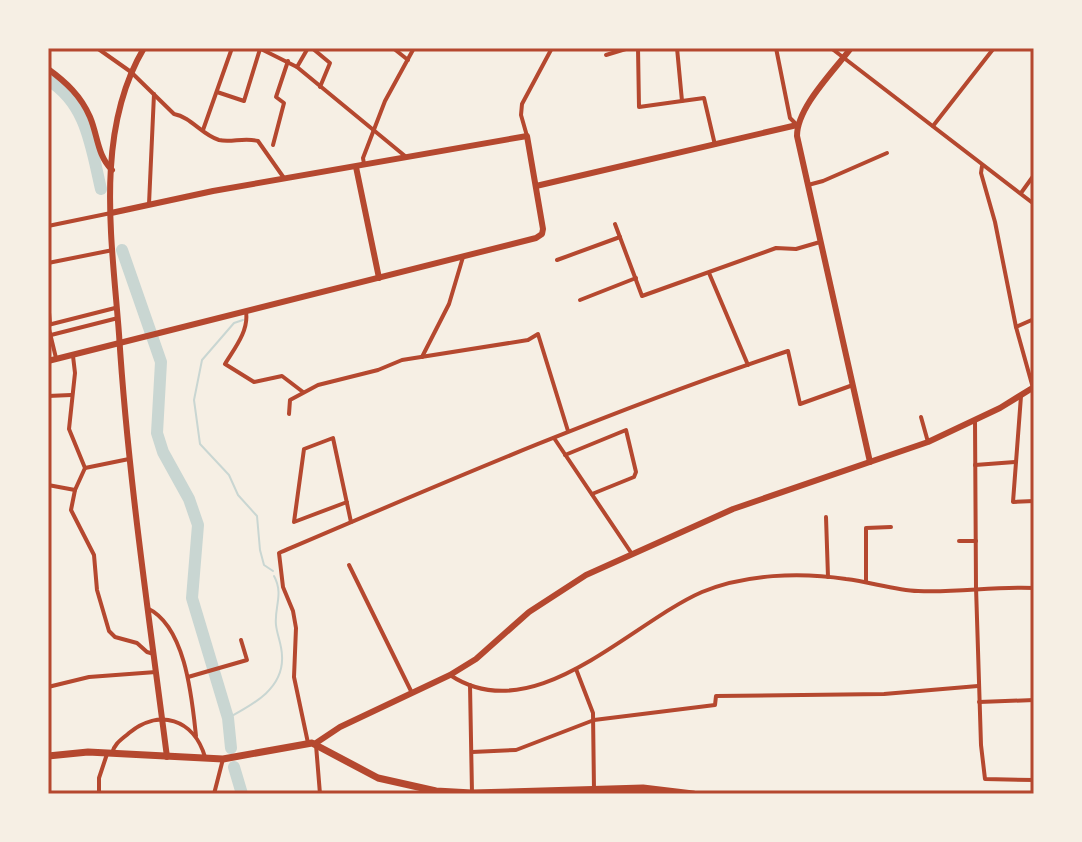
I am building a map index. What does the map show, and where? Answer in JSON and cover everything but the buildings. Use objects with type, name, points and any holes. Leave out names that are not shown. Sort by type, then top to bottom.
[{"type":"highway","points":[[48,756],[110,753],[223,759],[312,743],[378,778],[452,794],[594,790],[693,794]]},
{"type":"street","points":[[97,48],[131,72],[174,114],[181,115],[218,140],[245,138],[258,141],[285,180]]},
{"type":"street","points":[[144,48],[131,72],[120,109],[112,170],[111,213],[129,459],[167,757]]},
{"type":"street","points":[[203,130],[232,48]]},
{"type":"street","points":[[217,92],[244,101],[259,48],[297,67],[406,158]]},
{"type":"street","points":[[297,67],[310,48],[330,63],[320,87]]},
{"type":"street","points":[[393,48],[408,60]]},
{"type":"street","points":[[379,278],[360,167],[385,101],[414,48]]},
{"type":"street","points":[[48,361],[540,236],[543,229],[521,115],[522,104],[552,48]]},
{"type":"street","points":[[606,55],[629,48]]},
{"type":"street","points":[[638,48],[639,107],[704,98],[715,145]]},
{"type":"street","points":[[677,48],[682,101]]},
{"type":"street","points":[[776,48],[790,118],[797,125]]},
{"type":"street","points":[[831,48],[1034,204]]},
{"type":"street","points":[[851,48],[811,100],[797,125],[798,141],[870,462]]},
{"type":"street","points":[[933,126],[994,48]]},
{"type":"street","points":[[273,145],[284,103],[276,97],[288,61]]},
{"type":"street","points":[[48,69],[79,96],[91,118],[102,159],[112,170]]},
{"type":"street","points":[[149,205],[154,94]]},
{"type":"street","points":[[536,186],[797,125]]},
{"type":"street","points":[[48,226],[527,136]]},
{"type":"street","points":[[808,185],[887,153]]},
{"type":"street","points":[[312,743],[450,675],[476,659],[529,612],[556,593],[632,554],[733,509],[928,442],[1033,388],[1016,327],[995,222],[981,173],[982,166]]},
{"type":"street","points":[[1020,193],[1034,175]]},
{"type":"street","points":[[615,224],[642,296],[776,248],[796,249],[820,242]]},
{"type":"street","points":[[557,260],[620,237]]},
{"type":"street","points":[[48,263],[113,250]]},
{"type":"street","points":[[422,357],[449,304],[463,257]]},
{"type":"street","points":[[709,273],[748,365]]},
{"type":"street","points":[[580,300],[636,278]]},
{"type":"street","points":[[48,301],[56,359]]},
{"type":"street","points":[[49,325],[117,308]]},
{"type":"street","points":[[246,312],[244,331],[225,364],[254,382],[282,376],[303,392]]},
{"type":"street","points":[[51,335],[118,318]]},
{"type":"street","points":[[1016,327],[1034,319]]},
{"type":"street","points":[[289,414],[290,400],[318,385],[378,370],[402,360],[528,340],[538,334],[568,431]]},
{"type":"street","points":[[320,794],[312,743],[294,677],[296,628],[283,587],[279,553],[568,431],[788,351],[800,404],[853,385]]},
{"type":"street","points":[[73,356],[75,373],[69,429],[85,468],[75,490],[71,510],[94,555],[97,590],[109,631],[115,637],[137,643],[154,654]]},
{"type":"street","points":[[48,396],[71,395]]},
{"type":"street","points":[[1021,396],[1013,502],[1034,501]]},
{"type":"street","points":[[921,417],[928,442]]},
{"type":"street","points":[[975,420],[978,686],[985,779],[1034,780]]},
{"type":"street","points":[[565,455],[626,430],[636,472],[634,477],[592,494]]},
{"type":"street","points":[[347,502],[294,522],[304,449],[333,438],[347,502],[351,522]]},
{"type":"street","points":[[554,438],[632,554]]},
{"type":"street","points":[[85,468],[129,459]]},
{"type":"street","points":[[975,465],[1015,462]]},
{"type":"street","points":[[48,485],[75,490]]},
{"type":"street","points":[[826,517],[828,577]]},
{"type":"street","points":[[866,582],[866,528],[891,527]]},
{"type":"street","points":[[959,541],[976,541]]},
{"type":"street","points":[[349,565],[412,693]]},
{"type":"street","points":[[450,675],[485,689],[520,690],[576,669],[681,603],[715,588],[761,578],[828,577],[918,591],[976,587],[1034,588]]},
{"type":"street","points":[[147,608],[159,614],[177,645],[188,677],[196,736],[206,759]]},
{"type":"street","points":[[188,677],[247,660],[241,640]]},
{"type":"street","points":[[576,669],[594,720],[594,790]]},
{"type":"street","points":[[48,687],[89,677],[156,672]]},
{"type":"street","points":[[470,685],[472,793]]},
{"type":"street","points":[[472,752],[516,750],[594,720],[715,705],[716,696],[884,694],[978,686]]},
{"type":"street","points":[[979,702],[1034,700]]},
{"type":"street","points":[[99,794],[99,778],[110,753],[136,728],[151,720],[162,719],[177,723],[196,736]]},
{"type":"street","points":[[214,794],[223,759]]},
{"type":"waterway","points":[[48,80],[61,90],[79,114],[90,142],[101,189]]},
{"type":"waterway","points":[[122,250],[161,362],[157,433],[198,525],[192,598],[228,718],[231,748]]},
{"type":"waterway","points":[[243,320],[234,323],[202,360],[194,400],[200,444],[229,475],[238,495],[257,516],[264,565],[273,571]]},
{"type":"waterway","points":[[228,718],[265,694],[278,678],[282,652],[276,619],[278,589],[274,576]]},
{"type":"waterway","points":[[234,767],[242,794]]}]
